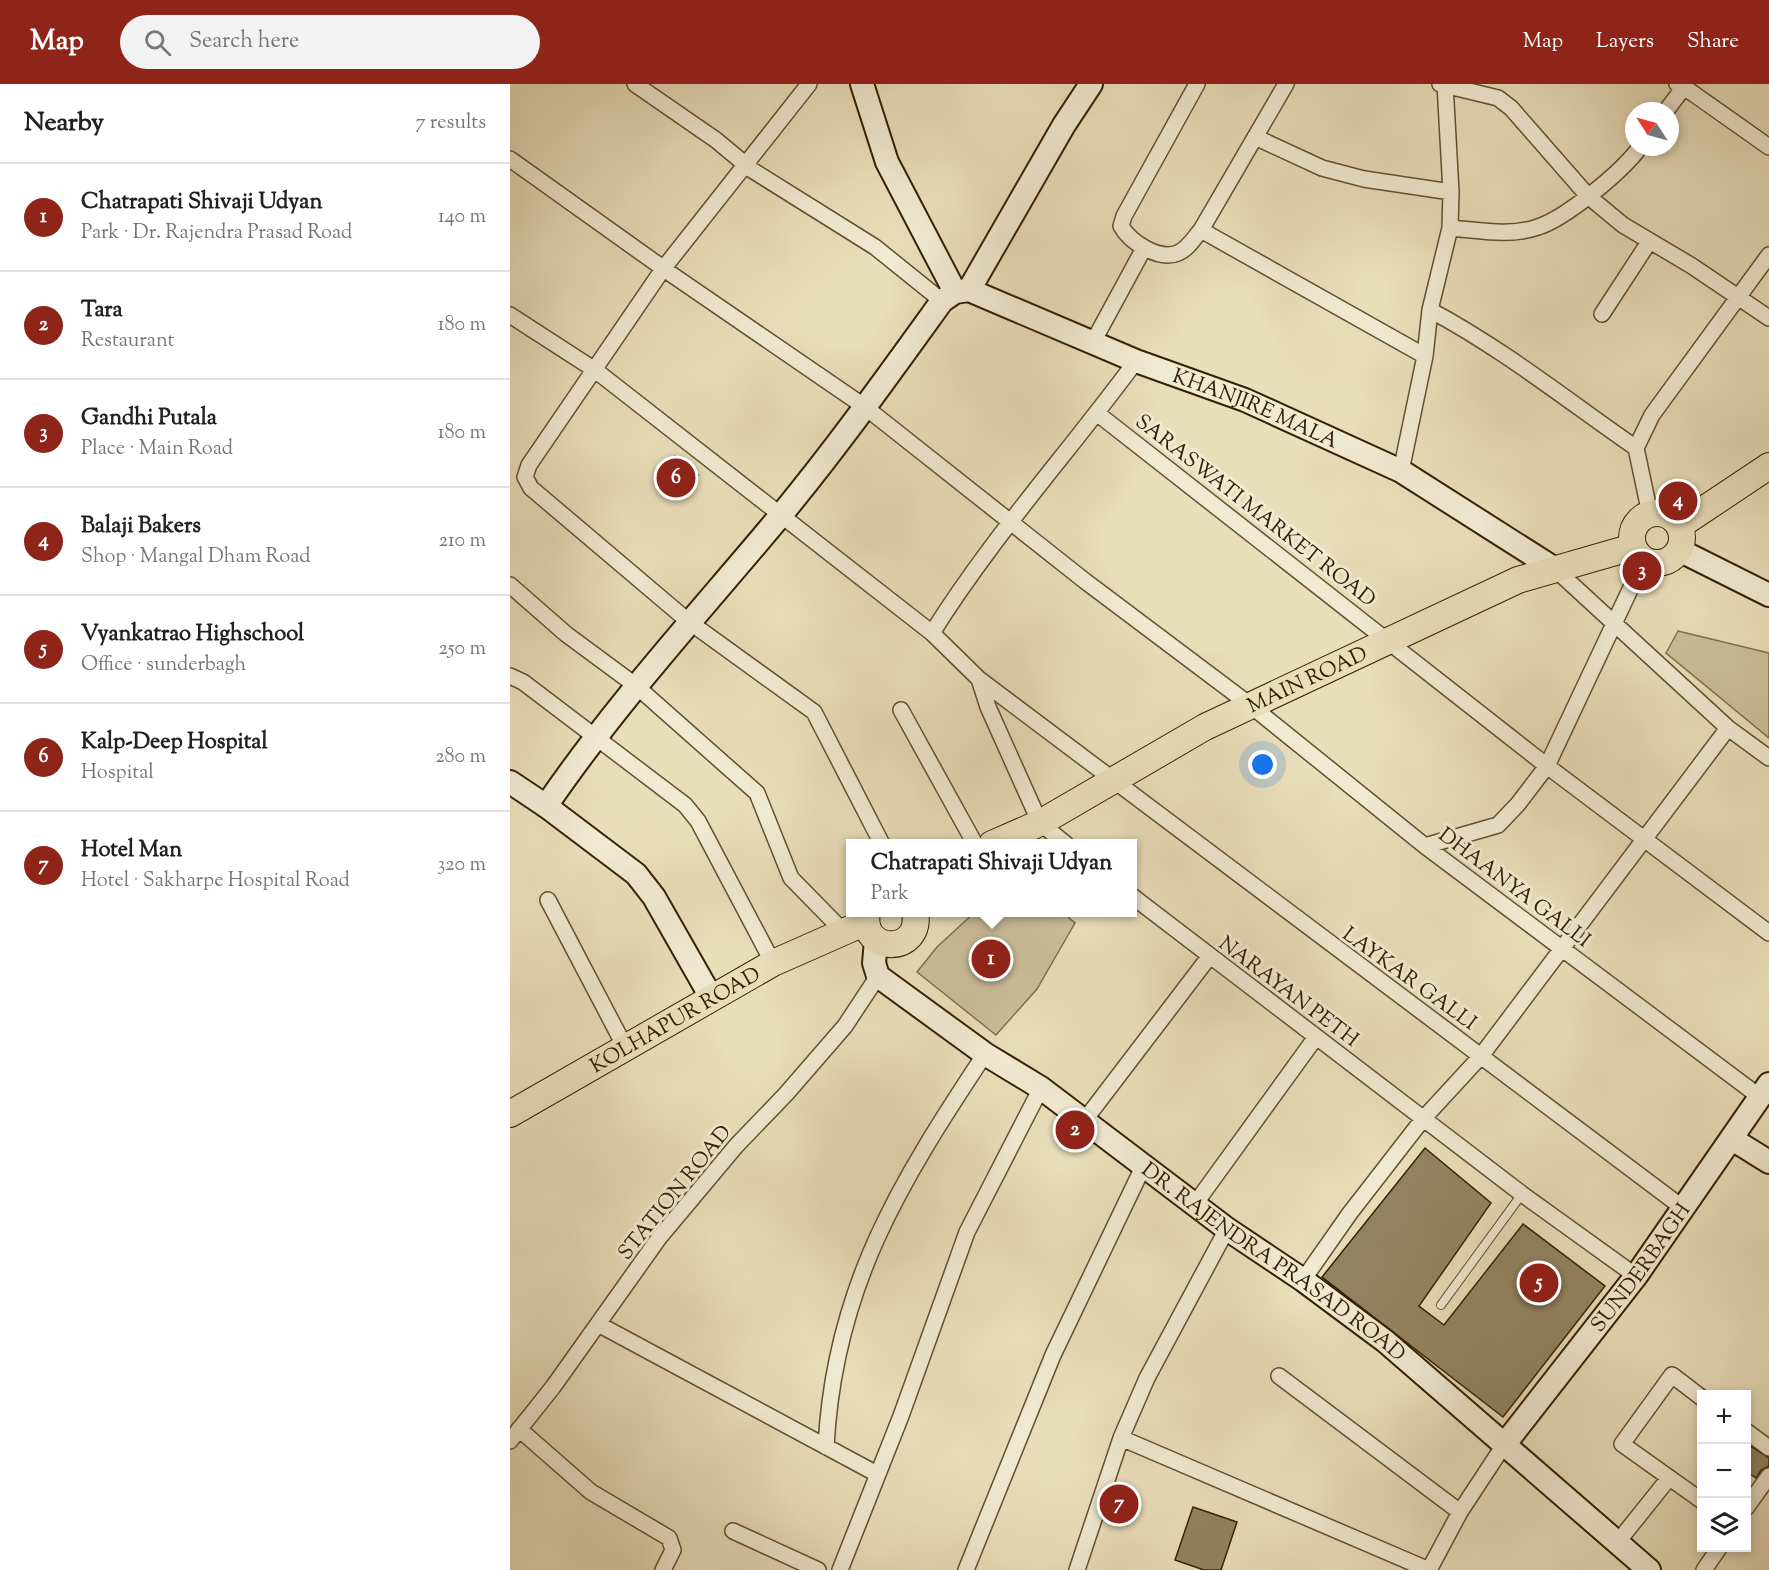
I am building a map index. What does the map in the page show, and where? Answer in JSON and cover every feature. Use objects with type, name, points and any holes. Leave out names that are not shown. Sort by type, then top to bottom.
[{"type":"main road","points":[[1679,538],[1666,515],[1650,514],[1642,518],[1633,531],[1639,553],[1652,563],[1668,561],[1679,538],[1769,466]]},
{"type":"main road","name":"MAIN ROAD","points":[[1002,839],[1040,823],[1205,727],[1518,579],[1554,569],[1639,553]]},
{"type":"main road","points":[[863,926],[891,945],[905,941],[914,930],[915,917]]},
{"type":"main road","name":"KOLHAPUR ROAD","points":[[510,1114],[773,963],[863,926]]},
{"type":"street","points":[[635,84],[745,164],[875,248],[955,294]]},
{"type":"street","points":[[809,84],[663,269],[529,465],[525,477],[531,488],[688,621],[814,712],[880,839]]},
{"type":"street","points":[[862,84],[887,162],[955,294]]},
{"type":"street","points":[[546,806],[635,685],[781,515],[955,294],[1091,84]]},
{"type":"street","points":[[1197,84],[1124,216],[1121,226],[1125,234],[1144,248],[1165,255],[1177,254],[1187,247],[1201,230],[1286,84]]},
{"type":"street","points":[[1401,471],[1425,356],[1430,310],[1450,228],[1451,192],[1443,85],[1498,98],[1510,108],[1588,196],[1623,225],[1769,318]]},
{"type":"street","points":[[1672,102],[1683,85],[1769,147]]},
{"type":"street","points":[[1255,137],[1322,168],[1364,179],[1451,192]]},
{"type":"street","points":[[1450,228],[1515,232],[1539,227],[1588,196],[1634,156]]},
{"type":"street","name":"DHAANYA GALLI","points":[[510,159],[663,269],[865,407],[1012,524],[1250,705],[1425,846],[1561,948],[1764,1091]]},
{"type":"street","points":[[1201,230],[1425,356]]},
{"type":"street","points":[[1602,315],[1649,242]]},
{"type":"street","points":[[1092,344],[1144,248]]},
{"type":"street","points":[[1650,514],[1635,448],[1652,415],[1769,255]]},
{"type":"street","name":"KHANJIRE MALA","points":[[955,294],[1245,400],[1401,471],[1554,569]]},
{"type":"street","points":[[1430,310],[1466,329],[1510,358],[1635,448]]},
{"type":"street","name":"LAYKAR GALLI","points":[[510,315],[595,370],[932,633],[979,679],[1371,976],[1683,1208]]},
{"type":"street","points":[[932,633],[964,582],[1098,414],[1136,361]]},
{"type":"street","name":"SARASWATI MARKET ROAD","points":[[1098,414],[1547,766],[1769,933]]},
{"type":"street","points":[[1679,538],[1769,595]]},
{"type":"street","points":[[1425,846],[1498,825],[1509,816],[1547,766],[1615,624],[1639,553]]},
{"type":"street","points":[[1554,569],[1728,728],[1769,758]]},
{"type":"street","points":[[510,585],[567,634],[635,685],[757,793],[791,878],[846,915]]},
{"type":"street","points":[[510,676],[523,682],[684,805],[698,821],[773,963]]},
{"type":"street","points":[[979,679],[988,707],[1040,823],[1061,839]]},
{"type":"street","points":[[901,710],[973,839]]},
{"type":"street","points":[[1303,1280],[1350,1213],[1423,1119],[1481,1056],[1728,728]]},
{"type":"street","points":[[510,782],[546,806],[636,874],[654,897],[711,997]]},
{"type":"street","points":[[549,900],[625,1047]]},
{"type":"street","name":"NARAYAN PETH","points":[[1137,900],[1522,1194],[1548,1210],[1636,1276]]},
{"type":"street","points":[[850,917],[863,926],[878,976]]},
{"type":"street","points":[[1084,1121],[1209,957]]},
{"type":"street","name":"DR. RAJENDRA PRASAD ROAD","points":[[878,976],[984,1054],[1041,1088],[1227,1229],[1303,1280],[1385,1341],[1649,1570]]},
{"type":"street","name":"STATION ROAD","points":[[515,1435],[659,1238],[736,1146],[786,1094],[845,1026],[878,976]]},
{"type":"street","points":[[1195,1204],[1316,1037]]},
{"type":"street","points":[[826,1447],[828,1406],[838,1348],[868,1253],[903,1182],[984,1054]]},
{"type":"street","points":[[840,1570],[967,1232],[1041,1088]]},
{"type":"street","name":"SUNDERBAGH","points":[[1504,1445],[1636,1276],[1764,1091]]},
{"type":"street","points":[[1732,1139],[1769,1162]]},
{"type":"street","points":[[966,1570],[1053,1355],[1144,1165]]},
{"type":"street","points":[[1077,1570],[1121,1438],[1147,1378],[1227,1229]]},
{"type":"street","points":[[598,1324],[877,1474]]},
{"type":"street","points":[[1279,1376],[1460,1512]]},
{"type":"street","points":[[1697,1395],[1672,1376],[1622,1444],[1697,1498]]},
{"type":"street","points":[[515,1435],[591,1491],[669,1538],[673,1550],[663,1570]]},
{"type":"street","points":[[1751,1435],[1769,1448]]},
{"type":"street","points":[[1121,1438],[1429,1570],[1460,1512],[1504,1445]]},
{"type":"street","points":[[1751,1501],[1769,1476]]},
{"type":"street","points":[[1617,1543],[1669,1478]]},
{"type":"street","points":[[733,1531],[818,1570]]},
{"type":"street","points":[[1704,1570],[1716,1552]]},
{"type":"lane","points":[[1441,1305],[1522,1194]]},
{"type":"shaded area","points":[[1678,631],[1769,653],[1769,738],[1666,653]]},
{"type":"shaded area","points":[[970,917],[1068,917],[1075,923],[1037,989],[996,1035],[917,972],[937,947]]},
{"type":"building","points":[[675,456],[698,475],[679,499],[656,480]]},
{"type":"building","points":[[1425,1148],[1491,1203],[1419,1306],[1444,1325],[1523,1224],[1605,1286],[1503,1417],[1322,1277]]},
{"type":"building","points":[[1751,1446],[1769,1458],[1769,1466],[1761,1470],[1756,1478],[1751,1474]]},
{"type":"building","points":[[1193,1507],[1237,1522],[1221,1570],[1204,1570],[1175,1560]]},
{"type":"place","name":"Kalp-Deep Hospital","points":[[676,478]]},
{"type":"place","name":"Balaji Bakers","points":[[1678,501]]},
{"type":"place","name":"Gandhi Putala","points":[[1642,571]]},
{"type":"place","name":"Chatrapati Shivaji Udyan","points":[[991,959]]},
{"type":"place","name":"Tara","points":[[1075,1130]]},
{"type":"place","name":"Vyankatrao Highschool","points":[[1539,1283]]},
{"type":"place","name":"Hotel Man","points":[[1119,1504]]}]
